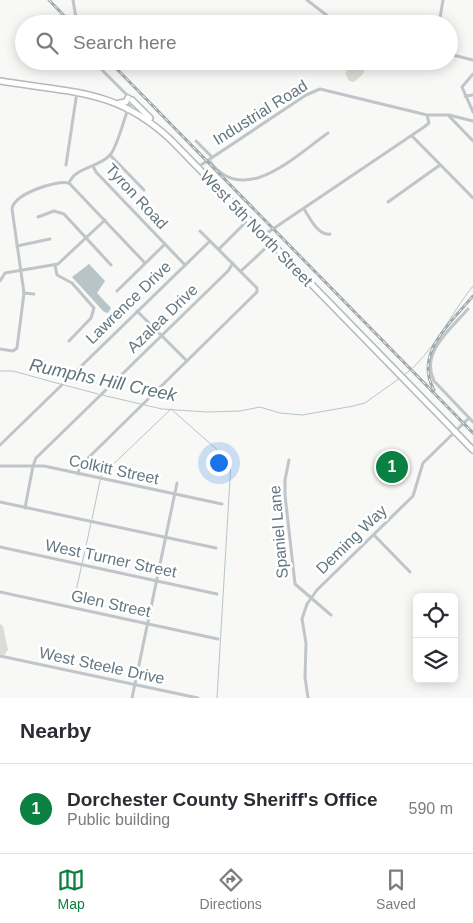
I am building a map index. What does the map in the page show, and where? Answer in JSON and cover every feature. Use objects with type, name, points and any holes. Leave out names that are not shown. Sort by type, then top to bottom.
[{"type":"main road","name":"West 5th North Street","points":[[0,81],[77,92],[120,103],[152,123],[473,450]]},
{"type":"main road","points":[[120,103],[130,99],[152,123]]},
{"type":"street","points":[[73,0],[76,15]]},
{"type":"street","points":[[308,0],[327,15]]},
{"type":"street","points":[[440,15],[443,0]]},
{"type":"street","points":[[458,56],[473,60]]},
{"type":"street","points":[[69,182],[76,174],[110,155],[128,108],[132,104],[124,92],[102,70]]},
{"type":"street","points":[[473,74],[463,84],[473,112]]},
{"type":"street","name":"Industrial Road","points":[[197,167],[306,95],[320,89],[427,115],[449,115],[473,121]]},
{"type":"street","points":[[66,165],[77,92]]},
{"type":"street","points":[[466,96],[473,95]]},
{"type":"street","points":[[264,235],[412,136],[428,123],[427,115]]},
{"type":"street","points":[[449,115],[473,141]]},
{"type":"street","points":[[196,141],[224,175],[249,182],[264,177],[328,133]]},
{"type":"street","points":[[412,136],[473,198]]},
{"type":"street","points":[[110,155],[144,190]]},
{"type":"street","points":[[388,202],[440,165]]},
{"type":"street","name":"Tyron Road","points":[[93,166],[96,172],[185,265]]},
{"type":"street","points":[[0,350],[13,351],[17,348],[24,293],[12,202],[22,196],[54,182],[69,182],[145,264]]},
{"type":"street","points":[[304,209],[320,231],[325,235],[330,234]]},
{"type":"street","points":[[38,217],[54,211],[61,212],[111,265]]},
{"type":"street","points":[[0,281],[5,273],[55,265],[105,220]]},
{"type":"street","points":[[218,249],[248,220]]},
{"type":"street","points":[[78,474],[80,466],[258,290],[200,231]]},
{"type":"street","points":[[17,246],[50,240]]},
{"type":"street","name":"Lawrence Drive","points":[[0,445],[210,241]]},
{"type":"street","points":[[241,271],[271,243]]},
{"type":"street","points":[[117,291],[164,244]]},
{"type":"street","name":"Azalea Drive","points":[[25,508],[33,466],[38,456],[230,270],[233,263]]},
{"type":"street","points":[[55,265],[57,275],[72,284],[94,308],[91,318],[69,341]]},
{"type":"street","points":[[24,293],[34,294]]},
{"type":"street","points":[[468,309],[435,347],[430,366],[434,381],[473,422]]},
{"type":"street","points":[[137,311],[187,361]]},
{"type":"street","name":"Deming Way","points":[[308,698],[304,677],[306,643],[302,624],[304,610],[311,598],[413,496],[423,463],[469,418]]},
{"type":"street","name":"Spaniel Lane","points":[[289,460],[285,480],[285,493],[294,580],[299,589],[331,615]]},
{"type":"street","name":"Colkitt Street","points":[[0,466],[33,466],[222,504]]},
{"type":"street","points":[[132,698],[177,483]]},
{"type":"street","points":[[0,502],[216,548]]},
{"type":"street","points":[[374,534],[410,572]]},
{"type":"street","name":"West Turner Street","points":[[0,547],[218,594]]},
{"type":"street","name":"Glen Street","points":[[0,592],[218,639]]},
{"type":"street","name":"West Steele Drive","points":[[0,656],[198,698]]},
{"type":"shaded area","points":[[347,70],[364,70],[363,74],[354,82],[349,81],[345,73]]},
{"type":"shaded area","points":[[89,264],[105,281],[97,293],[111,308],[108,313],[104,312],[72,277]]},
{"type":"shaded area","points":[[0,624],[3,626],[8,650],[4,655],[0,654]]},
{"type":"waterway","name":"Rumphs Hill Creek","points":[[404,375],[424,356],[473,286]]},
{"type":"waterway","name":"Rumphs Hill Creek","points":[[0,371],[13,371],[60,384]]},
{"type":"waterway","name":"Rumphs Hill Creek","points":[[349,407],[365,403],[400,378]]},
{"type":"waterway","name":"Rumphs Hill Creek","points":[[64,385],[98,394]]},
{"type":"waterway","name":"Rumphs Hill Creek","points":[[102,395],[162,409],[207,412],[240,411],[260,407],[280,413],[302,415],[348,407]]},
{"type":"waterway","points":[[171,409],[231,462],[217,698]]},
{"type":"waterway","points":[[92,519],[101,476],[171,409]]},
{"type":"waterway","points":[[76,591],[91,523]]},
{"type":"railway","points":[[49,0],[63,15]]},
{"type":"railway","points":[[118,70],[473,433]]},
{"type":"railway","points":[[434,390],[429,376],[428,363],[432,351],[446,327],[473,296]]},
{"type":"place","name":"Dorchester County Sheriff's Office","points":[[392,467]]}]
